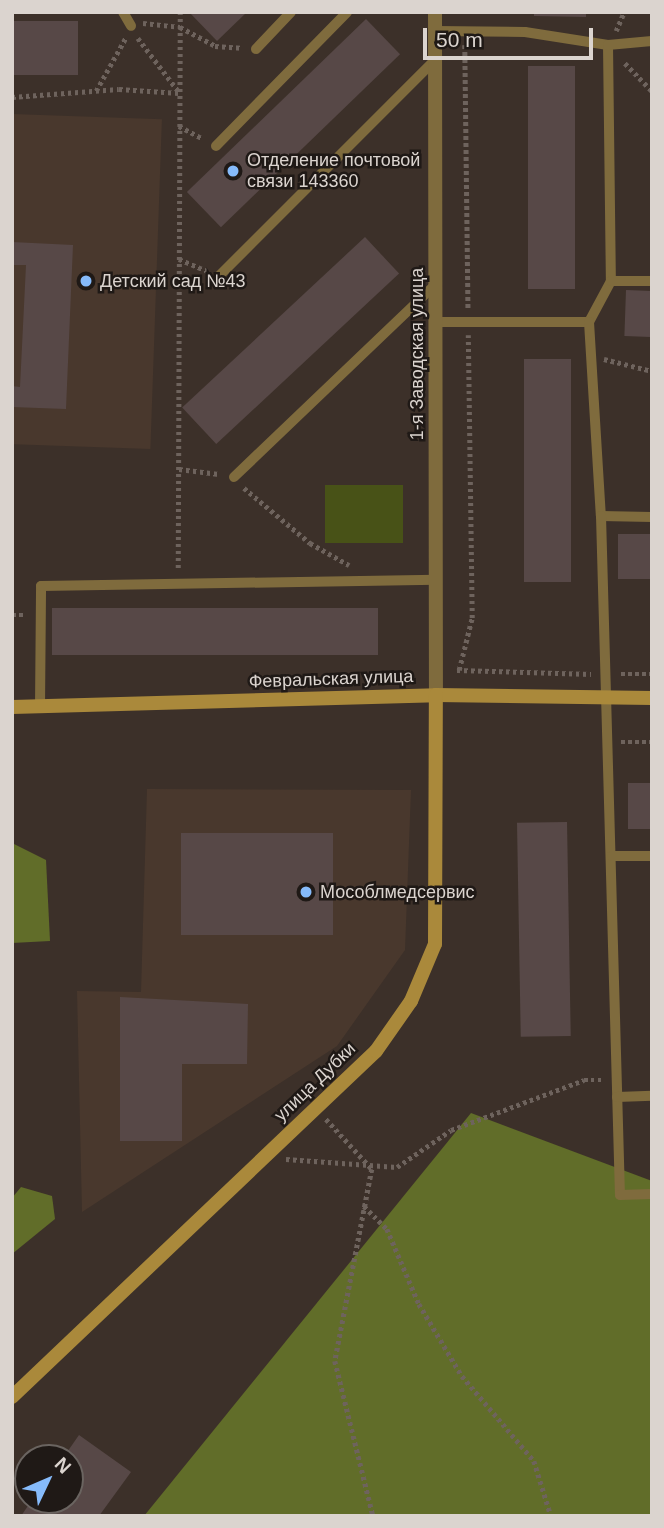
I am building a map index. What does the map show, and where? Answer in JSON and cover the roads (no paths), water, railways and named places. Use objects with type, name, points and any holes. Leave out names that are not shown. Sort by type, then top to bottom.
[{"type":"street","name":"1-я Заводская улица","points":[[435,12],[436,695]]},
{"type":"street","name":"Февральская улица","points":[[12,707],[436,695],[652,698]]},
{"type":"street","name":"улица Дубки","points":[[12,1397],[376,1051],[411,1001],[435,944],[436,695]]},
{"type":"lane","points":[[123,12],[131,26]]},
{"type":"lane","points":[[256,49],[290,12]]},
{"type":"lane","points":[[216,146],[347,12]]},
{"type":"lane","points":[[435,31],[465,34],[525,32],[608,45],[652,41]]},
{"type":"lane","points":[[608,45],[611,281],[590,322],[609,674],[620,1195],[652,1194]]},
{"type":"lane","points":[[219,276],[435,60]]},
{"type":"lane","points":[[611,281],[652,281]]},
{"type":"lane","points":[[234,477],[436,284]]},
{"type":"lane","points":[[436,322],[590,322]]},
{"type":"lane","points":[[601,516],[652,517]]},
{"type":"lane","points":[[40,707],[41,586],[436,580]]},
{"type":"lane","points":[[612,856],[652,856]]},
{"type":"lane","points":[[617,1097],[652,1096]]},
{"type":"place","name":"Отделение почтовой связи 143360","points":[[233,171]]},
{"type":"place","name":"Детский сад №43","points":[[86,281]]},
{"type":"place","name":"Мособлмедсервис","points":[[306,892]]}]
